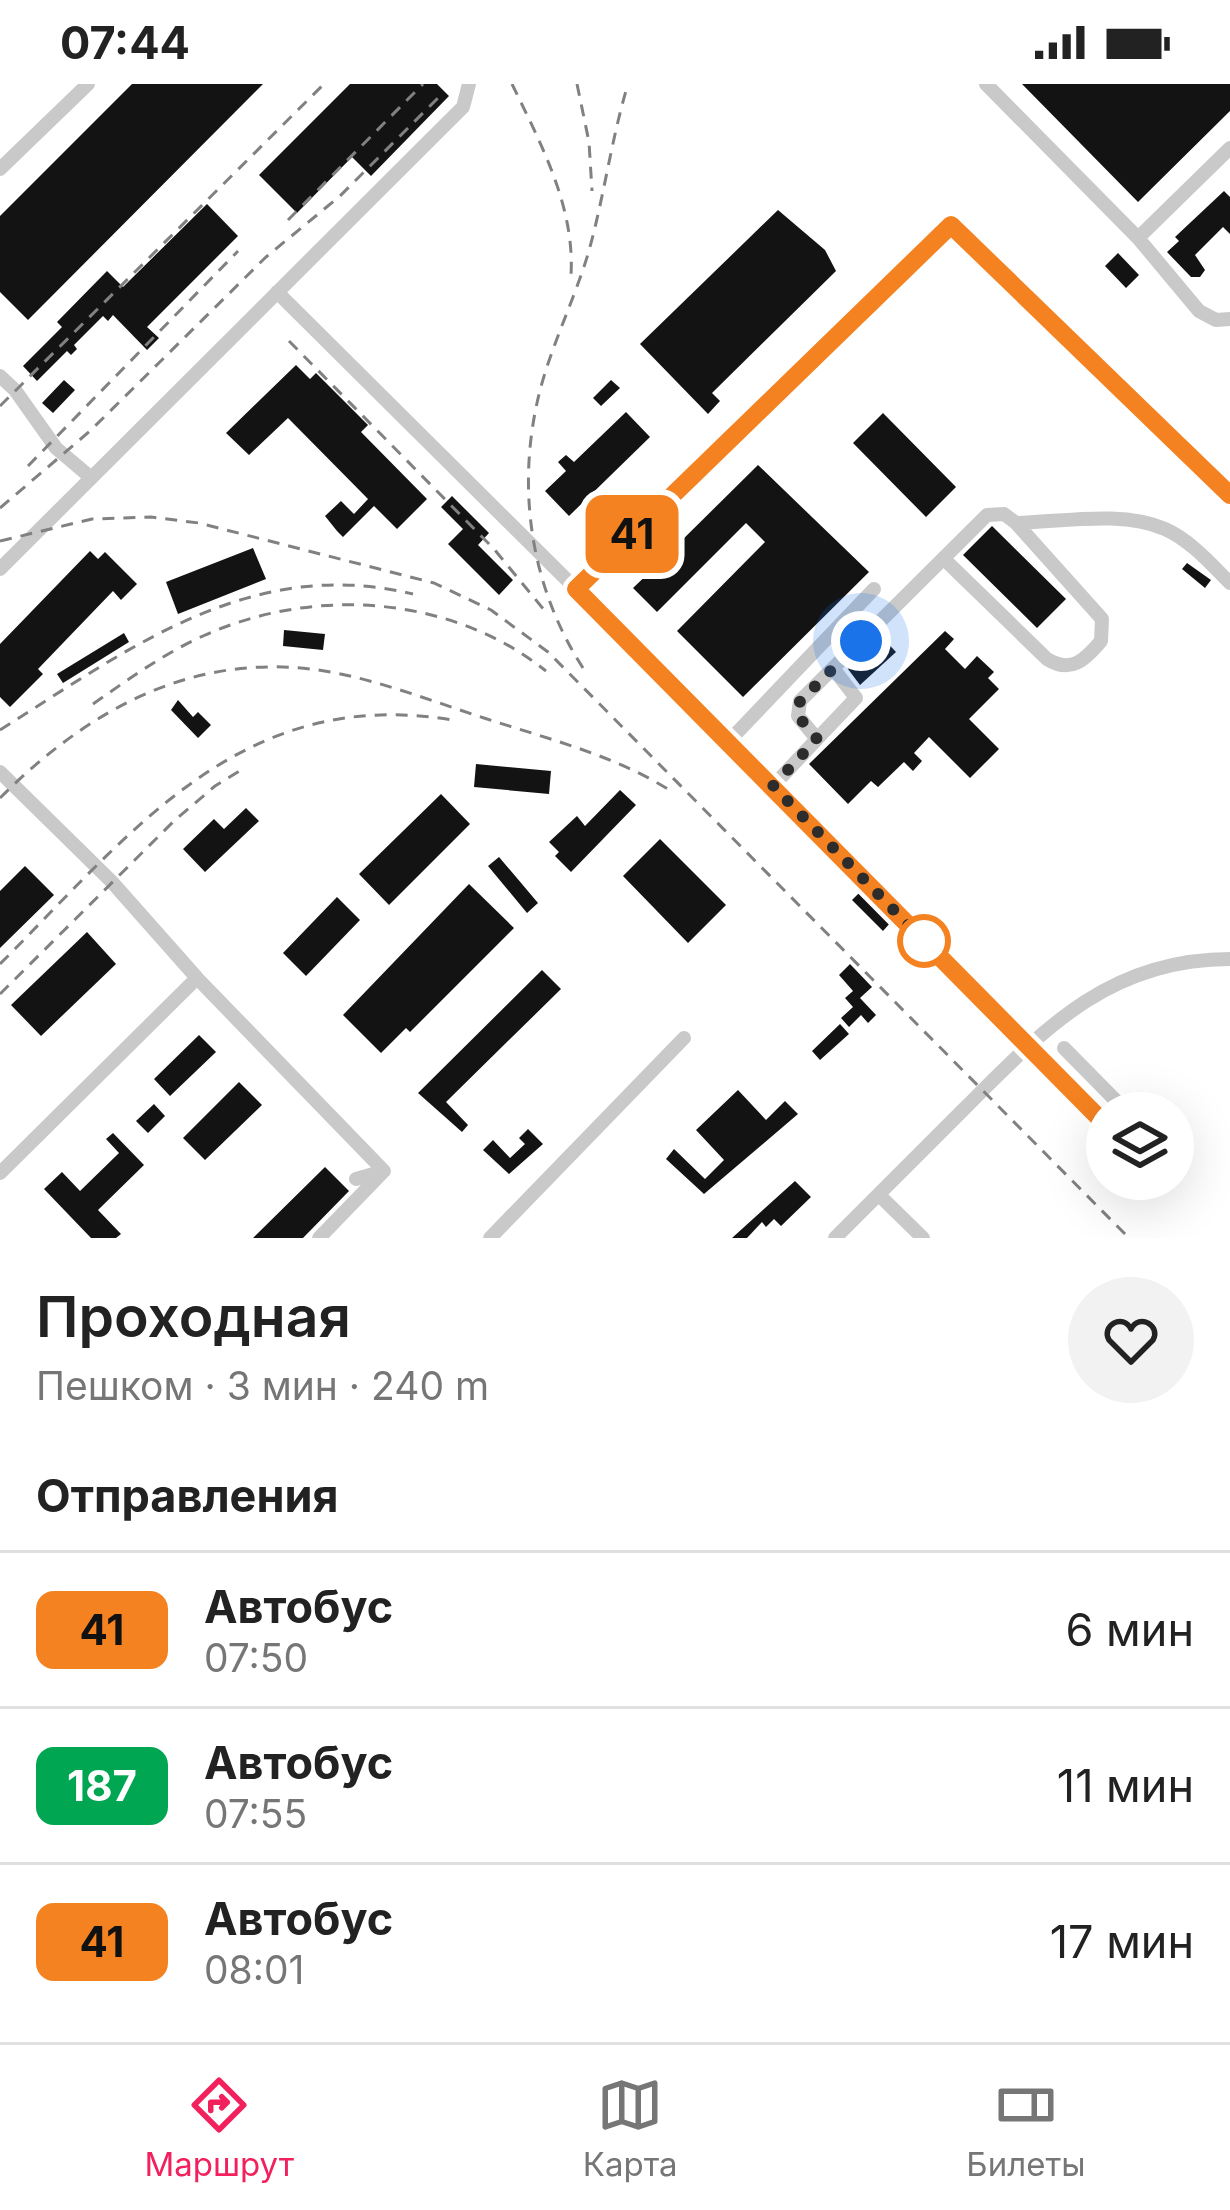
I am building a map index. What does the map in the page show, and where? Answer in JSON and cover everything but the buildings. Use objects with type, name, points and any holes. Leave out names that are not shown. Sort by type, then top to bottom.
[{"type":"street","points":[[0,169],[88,84]]},
{"type":"street","points":[[0,569],[463,106],[470,84]]},
{"type":"street","points":[[986,84],[1138,238],[1207,316],[1230,320]]},
{"type":"street","points":[[1138,238],[1230,148]]},
{"type":"street","points":[[576,589],[951,225],[1230,495]]},
{"type":"street","points":[[277,292],[1086,1105]]},
{"type":"street","points":[[0,376],[56,448],[88,476]]},
{"type":"street","points":[[817,739],[800,720],[797,709],[987,515],[1000,513],[1016,523],[1102,619],[1101,641],[1078,664],[1065,667],[1047,659],[944,559]]},
{"type":"street","points":[[1016,523],[1132,521],[1160,527],[1190,545],[1230,583]]},
{"type":"street","points":[[729,741],[874,589]]},
{"type":"street","points":[[773,786],[856,698],[833,668]]},
{"type":"street","points":[[0,772],[112,882],[197,978],[384,1171]]},
{"type":"street","points":[[835,1238],[1028,1046],[1075,1006],[1126,978],[1172,964],[1230,959]]},
{"type":"street","points":[[0,1173],[197,978]]},
{"type":"street","points":[[490,1238],[684,1038]]},
{"type":"street","points":[[1064,1048],[1107,1092]]},
{"type":"street","points":[[356,1179],[384,1171]]},
{"type":"street","points":[[319,1238],[384,1171]]},
{"type":"street","points":[[878,1195],[922,1238]]},
{"type":"railway","points":[[0,406],[324,84]]},
{"type":"railway","points":[[288,220],[423,84]]},
{"type":"railway","points":[[512,84],[562,201],[571,275]]},
{"type":"railway","points":[[577,84],[589,142],[592,191]]},
{"type":"railway","points":[[583,668],[551,606],[533,540],[531,437],[548,365],[588,254],[628,84]]},
{"type":"railway","points":[[0,508],[90,431],[266,257],[340,196],[441,95]]},
{"type":"railway","points":[[28,466],[238,251]]},
{"type":"railway","points":[[289,341],[494,549],[545,611]]},
{"type":"railway","points":[[0,541],[92,519],[151,517],[199,523],[434,583],[491,610],[548,652],[1129,1238]]},
{"type":"railway","points":[[0,730],[145,641],[245,599],[298,587],[354,585],[413,594]]},
{"type":"railway","points":[[93,704],[203,636],[245,620],[335,605],[425,613],[468,626],[546,671]]},
{"type":"railway","points":[[0,798],[72,736],[152,691],[239,669],[287,667],[336,673],[410,693],[604,758],[671,791]]},
{"type":"railway","points":[[0,964],[146,820],[197,779],[252,747],[311,725],[378,715],[452,720]]},
{"type":"railway","points":[[0,994],[174,821],[246,767]]},
{"type":"bus line","name":"41","points":[[1086,1105],[576,589],[951,225],[1230,495]]},
{"type":"route","points":[[861,641],[800,701],[798,716],[817,739],[773,786],[924,941]]}]
